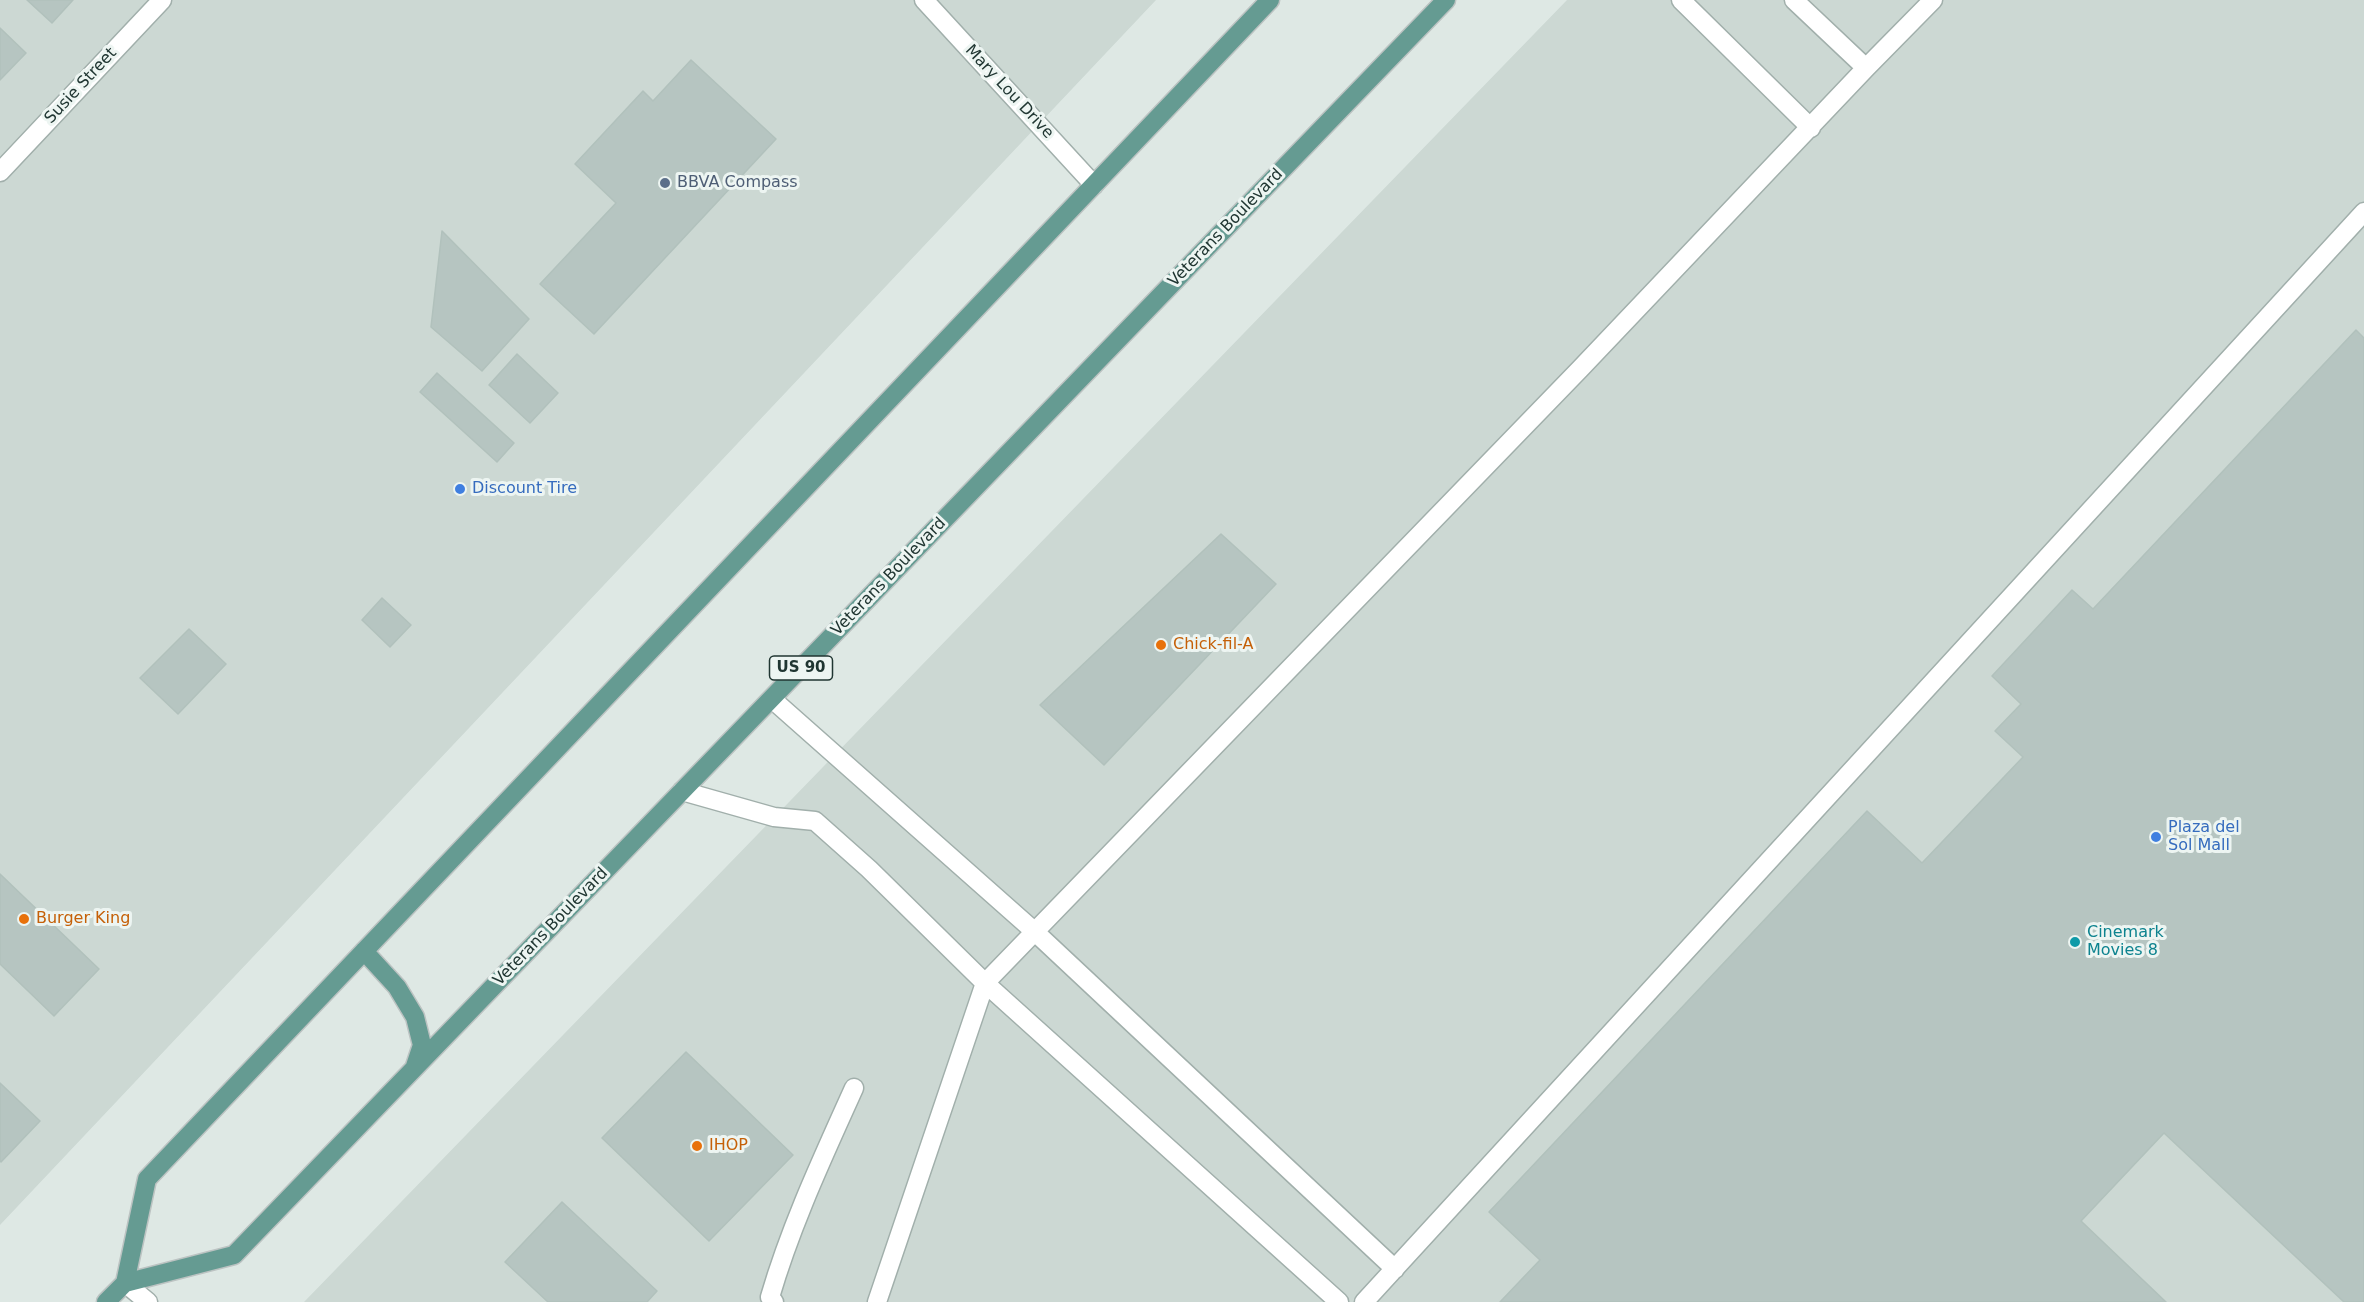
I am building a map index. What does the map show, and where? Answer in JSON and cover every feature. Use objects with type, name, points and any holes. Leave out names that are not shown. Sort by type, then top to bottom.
[{"type":"main road","points":[[106,1302],[125,1282],[147,1179],[1270,0]]},
{"type":"main road","name":"Veterans Boulevard","points":[[125,1282],[234,1255],[1446,0]]},
{"type":"main road","points":[[364,951],[397,987],[415,1017],[422,1044],[415,1068]]},
{"type":"street","name":"Susie Street","points":[[0,172],[162,0]]},
{"type":"street","name":"Mary Lou Drive","points":[[924,0],[1094,185]]},
{"type":"street","points":[[1681,0],[1811,128]]},
{"type":"street","points":[[1794,0],[1866,68]]},
{"type":"street","points":[[877,1302],[985,983],[1933,0]]},
{"type":"street","points":[[1364,1302],[2364,212]]},
{"type":"street","points":[[772,699],[1034,931],[1395,1269]]},
{"type":"street","points":[[682,791],[774,817],[815,821],[869,869],[985,983],[1339,1302]]},
{"type":"street","points":[[774,1302],[770,1297],[780,1264],[819,1166],[854,1089]]},
{"type":"street","points":[[125,1282],[148,1302]]},
{"type":"shaded area","points":[[0,0],[1156,0],[0,1225]]},
{"type":"shaded area","points":[[1567,0],[2364,0],[2364,1302],[304,1302]]},
{"type":"building","points":[[27,0],[73,0],[52,23]]},
{"type":"building","points":[[0,28],[26,53],[0,80]]},
{"type":"building","name":"BBVA Compass","points":[[691,60],[776,139],[594,334],[540,284],[616,203],[575,164],[643,91],[653,101]]},
{"type":"building","points":[[442,231],[529,319],[482,371],[431,327]]},
{"type":"building","name":"Plaza del Sol Mall","points":[[2356,330],[2364,338],[2364,1302],[2344,1302],[2164,1133],[2081,1221],[2166,1302],[1500,1302],[1540,1260],[1489,1212],[1867,811],[1922,863],[2023,757],[1995,731],[2021,704],[1992,676],[2072,590],[2093,609]]},
{"type":"building","points":[[517,354],[558,393],[530,423],[489,385]]},
{"type":"building","points":[[437,373],[514,443],[497,462],[420,392]]},
{"type":"building","name":"Chick-fil-A","points":[[1221,534],[1276,584],[1104,765],[1040,705]]},
{"type":"building","points":[[382,598],[411,625],[390,647],[362,620]]},
{"type":"building","points":[[189,629],[226,664],[178,714],[140,678]]},
{"type":"building","name":"Burger King","points":[[0,874],[99,969],[54,1016],[0,964]]},
{"type":"building","name":"IHOP","points":[[686,1052],[793,1155],[709,1241],[602,1138]]},
{"type":"building","points":[[0,1083],[40,1121],[1,1162],[0,1161]]},
{"type":"building","points":[[562,1202],[657,1291],[647,1302],[548,1302],[505,1262]]},
{"type":"place","name":"BBVA Compass","points":[[665,183]]},
{"type":"place","name":"Discount Tire","points":[[460,489]]},
{"type":"place","name":"Chick-fil-A","points":[[1161,645]]},
{"type":"place","name":"Plaza del Sol Mall","points":[[2156,837]]},
{"type":"place","name":"Burger King","points":[[24,919]]},
{"type":"place","name":"Cinemark Movies 8","points":[[2075,942]]},
{"type":"place","name":"IHOP","points":[[697,1146]]}]
